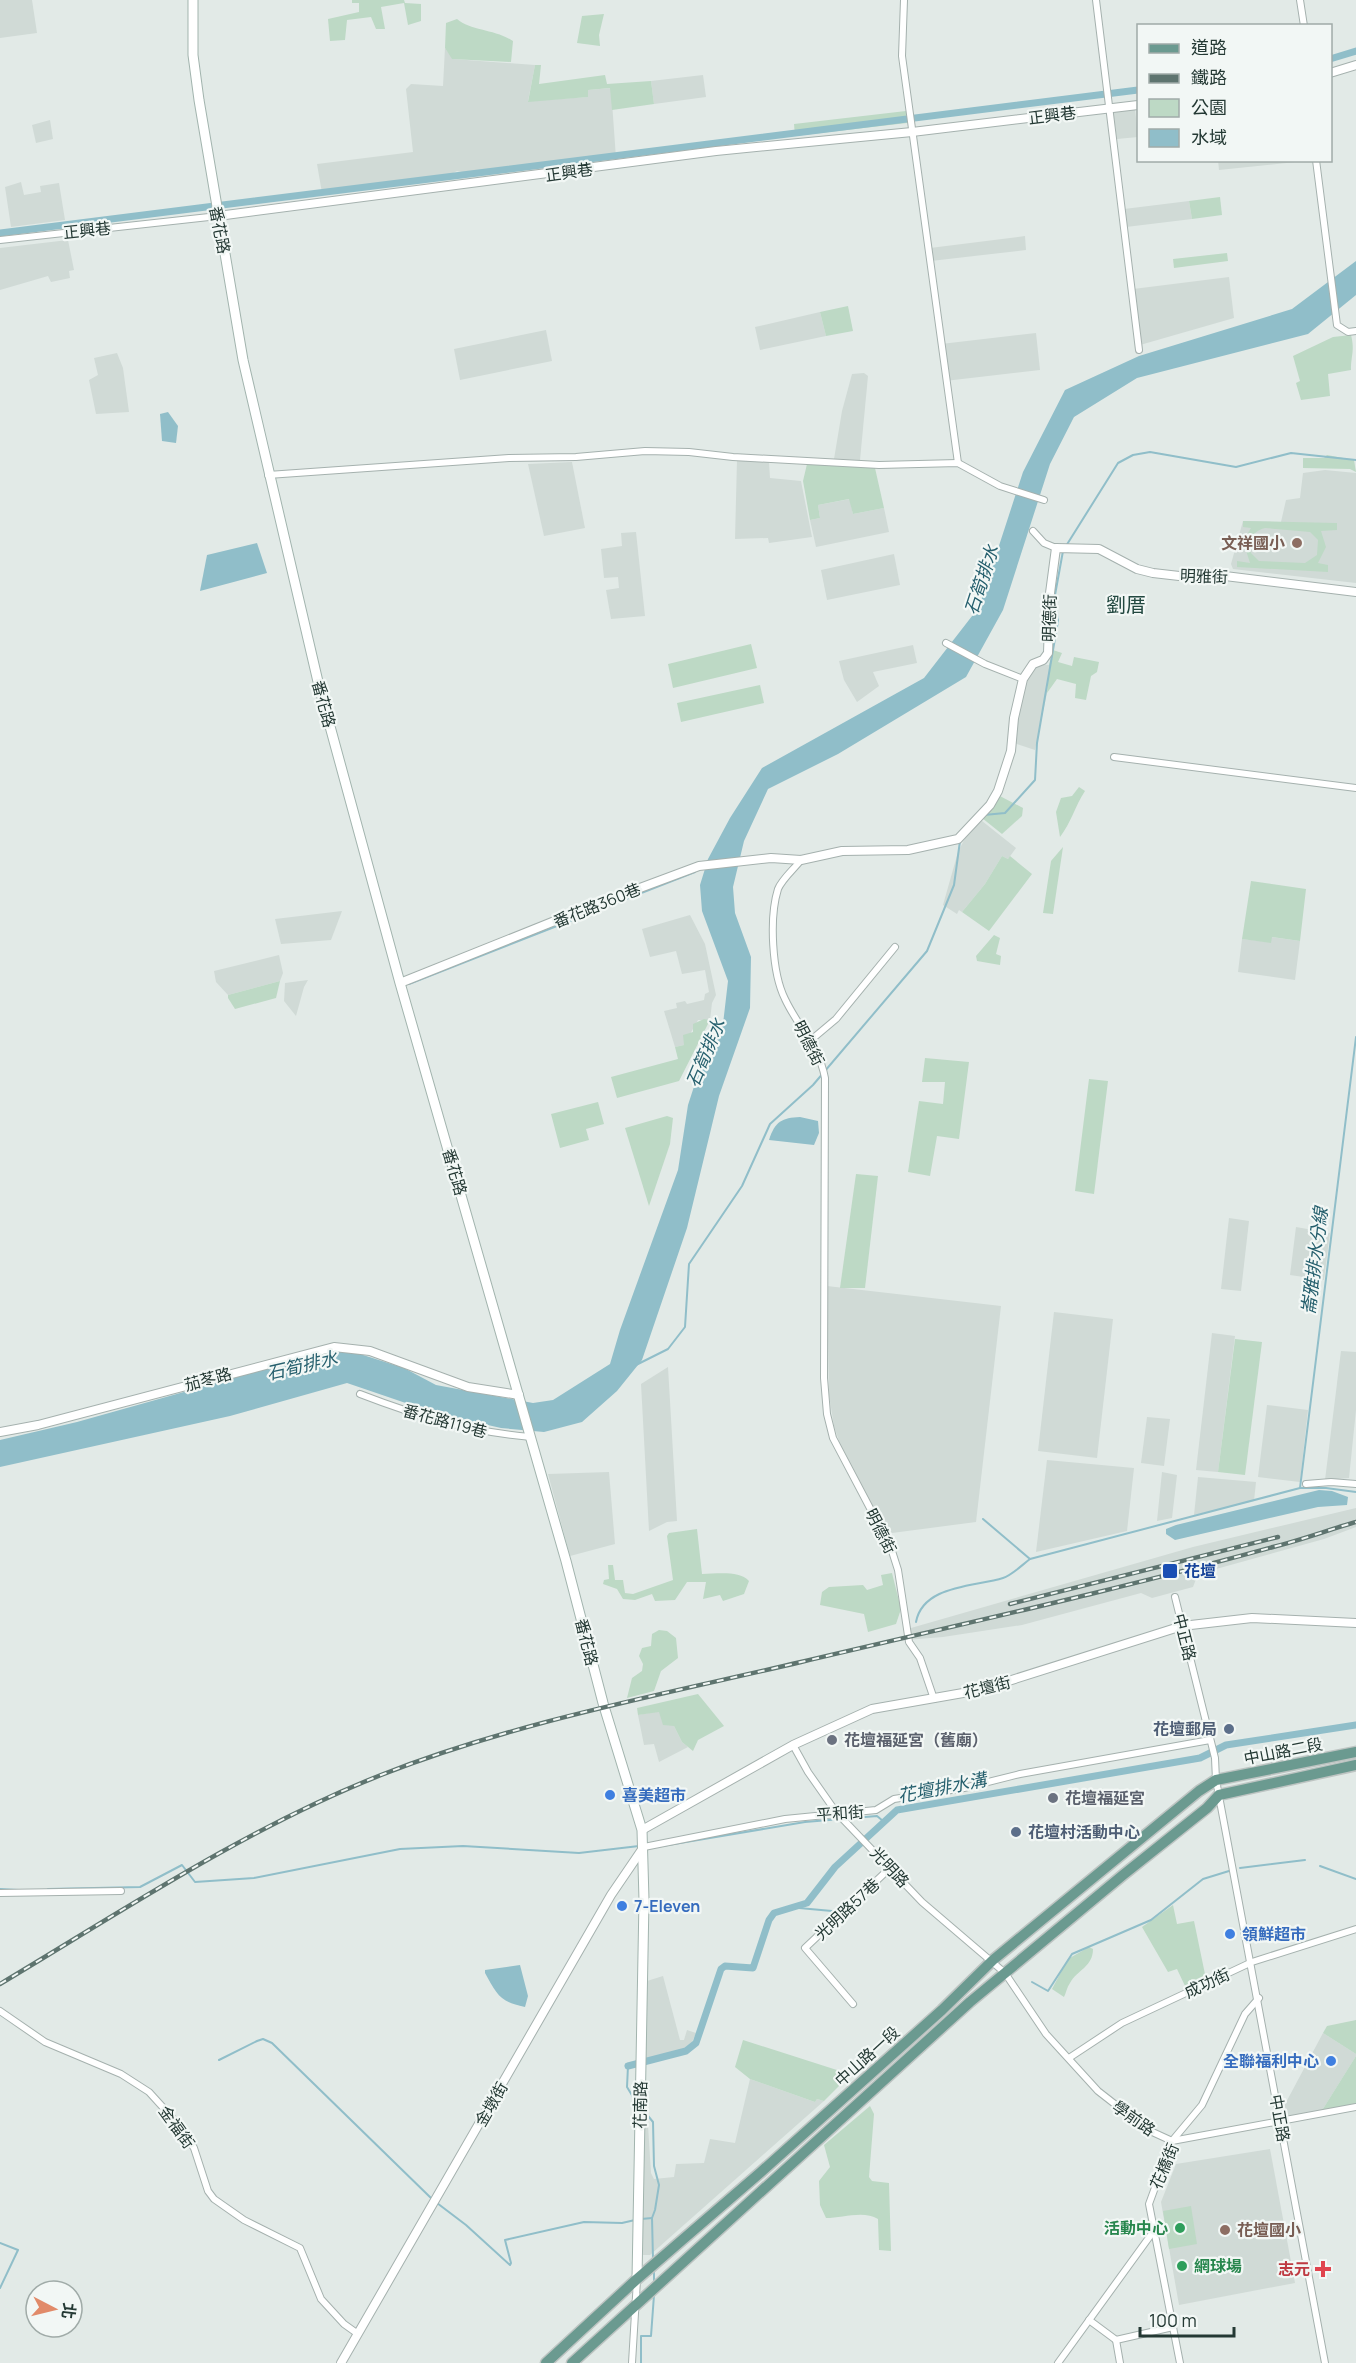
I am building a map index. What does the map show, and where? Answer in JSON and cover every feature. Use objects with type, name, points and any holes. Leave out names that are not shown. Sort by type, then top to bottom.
[{"type":"main road","name":"番花路","points":[[193,0],[196,78],[251,401],[319,686],[400,983],[531,1437],[603,1703],[642,1830],[644,1847]]},
{"type":"main road","name":"中山路二段","points":[[1216,1780],[1356,1752]]},
{"type":"main road","name":"中山路二段","points":[[1219,1795],[1356,1765]]},
{"type":"main road","name":"中山路一段","points":[[546,2363],[637,2279],[942,2010],[993,1960],[1111,1862],[1216,1780]]},
{"type":"main road","name":"中山路一段","points":[[572,2363],[1005,1973],[1207,1808],[1219,1795]]},
{"type":"main road","name":"花南路","points":[[637,2279],[644,1847]]},
{"type":"street","points":[[904,0],[902,56],[958,463]]},
{"type":"street","points":[[1096,0],[1139,350]]},
{"type":"street","points":[[1300,0],[1304,24]]},
{"type":"street","points":[[1332,72],[1356,65]]},
{"type":"street","name":"正興巷","points":[[0,240],[218,216],[716,152],[912,132],[1137,105]]},
{"type":"street","points":[[1316,162],[1337,325],[1348,332],[1356,331]]},
{"type":"street","points":[[268,476],[645,451],[879,465],[958,463],[1000,486],[1044,500]]},
{"type":"street","points":[[1033,531],[1044,543],[1056,548]]},
{"type":"street","name":"明雅街","points":[[1056,548],[1099,549],[1137,569],[1153,573],[1188,577],[1225,576],[1356,592]]},
{"type":"street","name":"明德街","points":[[1023,679],[1033,664],[1043,660],[1048,653],[1050,593],[1056,548]]},
{"type":"street","points":[[801,860],[842,851],[908,850],[958,839],[990,805],[998,791],[1011,751],[1014,718],[1023,679],[985,664],[946,643]]},
{"type":"street","points":[[1114,757],[1356,788]]},
{"type":"street","name":"番花路360巷","points":[[400,983],[699,866],[771,858],[801,860]]},
{"type":"street","name":"明德街","points":[[801,860],[779,887],[775,905],[774,969],[785,1001],[811,1040],[825,1077],[824,1378],[829,1423],[836,1444],[891,1548],[900,1580],[909,1642],[920,1658],[934,1699]]},
{"type":"street","points":[[811,1040],[836,1019],[895,947]]},
{"type":"street","name":"茄苳路","points":[[0,1432],[38,1425],[334,1347],[370,1351],[468,1387],[519,1395]]},
{"type":"street","name":"番花路119巷","points":[[360,1394],[447,1425],[489,1434],[531,1437]]},
{"type":"street","points":[[1306,1484],[1331,1482],[1356,1484]]},
{"type":"street","name":"中正路","points":[[1175,1597],[1215,1758],[1216,1780]]},
{"type":"street","name":"花壇街","points":[[642,1830],[793,1745],[867,1710],[934,1699],[1023,1677],[1115,1645],[1182,1626],[1252,1618],[1356,1623]]},
{"type":"street","name":"平和街","points":[[644,1847],[785,1819],[836,1812],[876,1810],[894,1799],[964,1788],[1046,1770],[1210,1740]]},
{"type":"street","name":"光明路","points":[[793,1745],[808,1772],[836,1812],[957,1934],[993,1960],[1005,1973]]},
{"type":"street","points":[[1216,1780],[1219,1795]]},
{"type":"street","name":"中正路","points":[[1219,1795],[1252,1962],[1325,2363]]},
{"type":"street","name":"金墩街","points":[[341,2363],[612,1895],[644,1847]]},
{"type":"street","name":"光明路57巷","points":[[854,2004],[805,1948],[890,1868]]},
{"type":"street","points":[[0,1893],[121,1892]]},
{"type":"street","name":"成功街","points":[[1069,2058],[1122,2023],[1252,1962],[1356,1929]]},
{"type":"street","name":"學前路","points":[[1005,1973],[1037,2021],[1106,2099],[1148,2130],[1172,2141],[1280,2123],[1356,2107]]},
{"type":"street","name":"花橋街","points":[[1180,2363],[1149,2204],[1172,2141],[1202,2105],[1245,2014],[1258,1998]]},
{"type":"street","name":"金福街","points":[[0,2012],[45,2042],[121,2074],[149,2092],[179,2125],[194,2148],[208,2191],[214,2199],[244,2220],[300,2248],[321,2299],[344,2324],[358,2334]]},
{"type":"street","points":[[1058,2363],[1153,2232]]},
{"type":"street","name":"花南路","points":[[632,2363],[633,2307],[637,2279]]},
{"type":"street","points":[[1089,2320],[1116,2340],[1120,2363]]},
{"type":"street","points":[[1116,2340],[1173,2327]]},
{"type":"shaded area","points":[[0,0],[32,0],[37,33],[0,38]]},
{"type":"shaded area","points":[[445,48],[453,59],[535,65],[528,101],[588,97],[588,90],[611,88],[616,158],[472,174],[457,171],[441,179],[322,193],[317,164],[413,152],[406,89],[411,84],[443,86]]},
{"type":"shaded area","points":[[703,75],[706,97],[654,104],[651,81]]},
{"type":"shaded area","points":[[1135,109],[1137,137],[1117,139],[1113,111]]},
{"type":"shaded area","points":[[50,120],[53,139],[36,143],[32,125]]},
{"type":"shaded area","points":[[1218,162],[1295,162],[1219,170]]},
{"type":"shaded area","points":[[21,182],[24,195],[41,192],[40,186],[59,183],[65,220],[11,227],[5,187]]},
{"type":"shaded area","points":[[1189,201],[1192,219],[1126,227],[1124,209]]},
{"type":"shaded area","points":[[1025,236],[1026,250],[931,261],[930,248]]},
{"type":"shaded area","points":[[68,240],[74,270],[69,271],[70,278],[51,282],[48,276],[0,290],[0,248]]},
{"type":"shaded area","points":[[1229,277],[1234,318],[1140,345],[1133,289]]},
{"type":"shaded area","points":[[820,312],[826,336],[760,350],[755,327]]},
{"type":"shaded area","points":[[546,330],[552,361],[460,380],[454,349]]},
{"type":"shaded area","points":[[1036,333],[1040,370],[945,381],[941,344]]},
{"type":"shaded area","points":[[117,353],[123,368],[129,412],[96,414],[89,380],[98,375],[94,358]]},
{"type":"shaded area","points":[[864,373],[868,376],[860,460],[834,459],[842,411],[852,374]]},
{"type":"shaded area","points":[[737,460],[769,462],[770,478],[801,481],[812,537],[769,543],[768,538],[735,539]]},
{"type":"shaded area","points":[[572,462],[585,528],[544,536],[528,464]]},
{"type":"shaded area","name":"文祥國小","points":[[1325,470],[1356,473],[1356,583],[1233,569],[1231,564],[1243,521],[1281,522],[1286,500],[1300,498],[1303,473]]},
{"type":"shaded area","points":[[850,499],[853,514],[884,508],[889,532],[816,547],[810,520],[820,518],[818,505]]},
{"type":"shaded area","points":[[636,532],[645,616],[611,619],[606,590],[619,588],[618,577],[604,578],[601,549],[622,546],[621,533]]},
{"type":"shaded area","points":[[894,554],[900,585],[827,600],[821,570]]},
{"type":"shaded area","points":[[913,645],[917,663],[873,672],[879,686],[857,702],[844,680],[839,661]]},
{"type":"shaded area","points":[[1033,664],[1049,665],[1047,693],[1035,750],[1011,742],[1019,694]]},
{"type":"shaded area","points":[[982,821],[1016,848],[1008,859],[1002,856],[985,884],[962,912],[959,910],[957,914],[943,905],[958,852],[965,838],[978,822]]},
{"type":"shaded area","points":[[342,911],[331,940],[281,944],[275,919]]},
{"type":"shaded area","points":[[690,915],[705,944],[716,995],[712,1003],[710,1020],[698,1020],[684,1045],[675,1047],[664,1011],[677,1008],[676,1003],[685,1001],[687,1004],[704,1000],[705,994],[709,992],[705,970],[682,974],[676,951],[650,957],[642,929]]},
{"type":"shaded area","points":[[1271,937],[1300,941],[1295,980],[1238,972],[1242,939],[1270,942]]},
{"type":"shaded area","points":[[279,955],[283,973],[280,981],[228,995],[216,982],[214,971]]},
{"type":"shaded area","points":[[308,980],[296,1016],[284,1001],[285,983]]},
{"type":"shaded area","points":[[1229,1218],[1249,1221],[1241,1291],[1221,1289]]},
{"type":"shaded area","points":[[1296,1227],[1330,1233],[1324,1280],[1290,1275]]},
{"type":"shaded area","points":[[827,1286],[1001,1306],[976,1522],[892,1533],[885,1530],[840,1444],[834,1426],[829,1395]]},
{"type":"shaded area","points":[[1054,1312],[1113,1319],[1097,1458],[1038,1451]]},
{"type":"shaded area","points":[[1212,1333],[1235,1336],[1218,1472],[1196,1470]]},
{"type":"shaded area","points":[[1341,1351],[1356,1352],[1356,1410],[1349,1478],[1325,1480]]},
{"type":"shaded area","points":[[668,1367],[677,1521],[667,1522],[649,1531],[641,1384]]},
{"type":"shaded area","points":[[1267,1405],[1308,1410],[1300,1482],[1258,1477]]},
{"type":"shaded area","points":[[1147,1417],[1170,1419],[1164,1466],[1141,1463]]},
{"type":"shaded area","points":[[1047,1460],[1134,1468],[1127,1531],[1036,1552]]},
{"type":"shaded area","points":[[609,1472],[615,1544],[570,1556],[548,1474]]},
{"type":"shaded area","points":[[1162,1472],[1177,1475],[1172,1518],[1157,1521]]},
{"type":"shaded area","points":[[1198,1477],[1256,1482],[1254,1501],[1194,1515]]},
{"type":"shaded area","points":[[1356,1508],[1356,1527],[1324,1539],[1198,1574],[1193,1587],[1152,1598],[1141,1593],[1022,1625],[906,1640],[904,1630],[1193,1547]]},
{"type":"shaded area","points":[[659,1711],[674,1726],[682,1742],[688,1747],[659,1762],[654,1744],[644,1745],[638,1715]]},
{"type":"shaded area","points":[[663,1976],[680,2040],[684,2040],[687,2030],[696,2033],[690,2047],[684,2052],[645,2061],[647,1981]]},
{"type":"shaded area","points":[[1323,2033],[1356,2056],[1321,2112],[1286,2118],[1283,2108]]},
{"type":"shaded area","points":[[750,2079],[815,2102],[817,2099],[824,2101],[650,2255],[643,2255],[643,2124],[648,2125],[651,2173],[654,2179],[674,2177],[676,2164],[704,2163],[710,2139],[735,2143]]},
{"type":"shaded area","name":"花壇國小","points":[[1270,2149],[1295,2283],[1179,2305],[1161,2202],[1176,2164]]},
{"type":"green space","points":[[352,0],[404,0],[405,3],[421,4],[421,21],[408,25],[404,3],[381,7],[385,29],[376,29],[371,17],[347,20],[345,40],[330,41],[328,19],[359,12],[359,3],[352,3]]},
{"type":"green space","points":[[604,14],[599,35],[600,46],[577,43],[582,16]]},
{"type":"green space","points":[[457,19],[469,26],[499,34],[513,41],[511,62],[452,59],[445,48],[446,23]]},
{"type":"green space","points":[[535,65],[541,65],[539,84],[605,75],[607,84],[651,81],[654,104],[612,110],[610,88],[588,90],[588,97],[528,102]]},
{"type":"green space","points":[[906,111],[907,123],[795,136],[794,124]]},
{"type":"green space","points":[[1220,197],[1222,215],[1192,219],[1189,201]]},
{"type":"green space","points":[[1227,253],[1228,261],[1174,268],[1173,259]]},
{"type":"green space","points":[[848,306],[853,331],[826,336],[820,312]]},
{"type":"green space","points":[[1351,335],[1353,349],[1351,370],[1328,374],[1330,396],[1301,400],[1296,383],[1300,381],[1293,356],[1333,337]]},
{"type":"green space","points":[[1327,455],[1354,460],[1356,472],[1350,469],[1303,468],[1303,458],[1324,458]]},
{"type":"green space","points":[[807,464],[875,468],[884,508],[853,514],[849,499],[818,505],[820,518],[810,520],[803,481]]},
{"type":"green space","points":[[1243,521],[1337,523],[1337,530],[1321,531],[1326,547],[1318,563],[1328,565],[1328,572],[1237,567],[1237,561],[1250,563],[1243,541],[1251,528],[1243,527]],"holes":[[[1261,529],[1310,532],[1318,540],[1317,555],[1305,563],[1259,561],[1251,553],[1251,540],[1254,534]]]},
{"type":"green space","points":[[751,644],[757,668],[673,688],[668,664]]},
{"type":"green space","points":[[1053,650],[1062,653],[1058,662],[1072,666],[1074,657],[1099,662],[1097,672],[1091,676],[1086,700],[1075,698],[1076,684],[1057,679],[1047,693],[1049,665]]},
{"type":"green space","points":[[760,685],[764,703],[681,722],[677,703]]},
{"type":"green space","points":[[1079,787],[1085,791],[1060,837],[1056,812],[1061,798],[1072,796]]},
{"type":"green space","points":[[998,795],[1023,808],[1022,816],[1002,834],[982,818]]},
{"type":"green space","points":[[1063,847],[1053,914],[1043,913],[1051,861]]},
{"type":"green space","points":[[1002,856],[1008,859],[1010,856],[1032,874],[989,931],[962,912],[985,884]]},
{"type":"green space","points":[[1251,881],[1306,889],[1300,941],[1272,937],[1271,943],[1242,939]]},
{"type":"green space","points":[[994,935],[1000,938],[996,954],[1001,956],[1000,965],[977,961],[976,956]]},
{"type":"green space","points":[[280,981],[276,998],[235,1009],[228,998],[228,995]]},
{"type":"green space","points":[[704,1019],[710,1020],[679,1081],[617,1098],[611,1077],[678,1059],[675,1047],[684,1045],[683,1035],[693,1032],[693,1024]]},
{"type":"green space","points":[[925,1058],[969,1062],[959,1139],[937,1136],[930,1176],[908,1172],[919,1101],[943,1104],[945,1082],[922,1082]]},
{"type":"green space","points":[[1089,1079],[1108,1081],[1094,1194],[1075,1191]]},
{"type":"green space","points":[[598,1102],[604,1124],[586,1129],[589,1140],[560,1148],[551,1114]]},
{"type":"green space","points":[[667,1116],[673,1118],[670,1144],[649,1206],[625,1128]]},
{"type":"green space","points":[[856,1174],[878,1176],[865,1288],[840,1288]]},
{"type":"green space","points":[[1235,1339],[1262,1342],[1245,1475],[1218,1472]]},
{"type":"green space","points":[[697,1529],[702,1574],[739,1575],[749,1581],[744,1594],[723,1601],[720,1595],[703,1599],[706,1582],[687,1582],[675,1600],[655,1601],[652,1594],[635,1600],[623,1599],[617,1589],[603,1584],[604,1580],[609,1579],[608,1565],[613,1565],[615,1580],[623,1580],[625,1593],[633,1594],[673,1580],[667,1536],[669,1533]]},
{"type":"green space","points":[[892,1573],[901,1609],[896,1624],[868,1632],[864,1614],[820,1605],[822,1592],[829,1587],[863,1585],[867,1590],[883,1585],[881,1575]]},
{"type":"green space","points":[[659,1630],[667,1631],[676,1638],[678,1658],[661,1671],[654,1691],[627,1698],[632,1678],[642,1671],[643,1664],[639,1656],[642,1648],[651,1646],[652,1634]]},
{"type":"green space","points":[[698,1694],[724,1726],[698,1740],[693,1751],[682,1742],[674,1726],[663,1725],[659,1712],[638,1715],[637,1708]]},
{"type":"green space","points":[[1173,1905],[1177,1924],[1194,1921],[1206,1979],[1185,1986],[1177,1969],[1168,1972],[1142,1927]]},
{"type":"green space","points":[[1089,1947],[1093,1949],[1088,1964],[1073,1979],[1064,1997],[1052,1989],[1068,1959]]},
{"type":"green space","points":[[1356,2020],[1356,2054],[1323,2033],[1327,2026]]},
{"type":"green space","points":[[743,2040],[840,2071],[840,2085],[824,2101],[817,2099],[815,2102],[750,2079],[735,2067]]},
{"type":"green space","points":[[1356,2056],[1356,2105],[1321,2112]]},
{"type":"green space","points":[[870,2106],[874,2114],[869,2177],[872,2181],[889,2183],[891,2251],[879,2250],[878,2219],[866,2215],[826,2218],[820,2205],[819,2181],[830,2167],[824,2145]]},
{"type":"green space","name":"活動中心","points":[[1191,2206],[1197,2244],[1169,2249],[1163,2211]]},
{"type":"water","name":"石筍排水","points":[[1356,261],[1356,295],[1308,334],[1137,378],[1074,417],[1050,464],[1003,610],[966,677],[838,754],[768,789],[744,841],[733,887],[735,913],[751,957],[750,1008],[719,1096],[687,1228],[642,1360],[617,1391],[582,1422],[544,1432],[501,1428],[435,1413],[347,1383],[230,1416],[0,1467],[0,1440],[77,1422],[341,1348],[404,1368],[436,1385],[533,1403],[553,1400],[610,1364],[620,1330],[678,1170],[688,1105],[701,1065],[723,1024],[728,981],[702,911],[700,885],[708,859],[730,818],[762,768],[924,678],[979,607],[1023,472],[1065,390],[1139,356],[1292,309]]},
{"type":"water","points":[[168,412],[178,426],[176,443],[162,441],[160,414]]},
{"type":"water","points":[[257,543],[267,573],[200,591],[207,555]]},
{"type":"water","points":[[800,1117],[818,1121],[819,1133],[814,1145],[769,1140],[780,1122],[788,1118]]},
{"type":"water","points":[[1319,1490],[1332,1491],[1348,1497],[1347,1505],[1318,1507],[1175,1540],[1166,1534],[1166,1529],[1176,1525]]},
{"type":"water","points":[[520,1965],[528,1996],[525,2007],[504,2000],[485,1973],[485,1970]]},
{"type":"waterway","points":[[1332,58],[1356,51]]},
{"type":"waterway","points":[[0,233],[1137,90]]},
{"type":"waterway","points":[[1066,546],[1118,463],[1133,455],[1150,452],[1236,467],[1291,453],[1356,460]]},
{"type":"waterway","points":[[984,815],[1005,813],[1035,780],[1037,743],[1058,621],[1055,595],[1063,551]]},
{"type":"waterway","points":[[636,1365],[668,1349],[685,1327],[689,1264],[742,1186],[770,1124],[813,1085],[927,951],[954,885],[960,841]]},
{"type":"waterway","points":[[409,984],[695,872]]},
{"type":"waterway","name":"崙雅排水分線","points":[[1300,1488],[1356,1037]]},
{"type":"waterway","points":[[983,1519],[1030,1559],[1300,1488],[1326,1488],[1356,1492]]},
{"type":"waterway","points":[[916,1622],[928,1601],[939,1594],[951,1589],[1003,1578],[1030,1559]]},
{"type":"waterway","name":"花壇排水溝","points":[[628,2066],[686,2051],[696,2043],[721,1969],[725,1966],[753,1968],[769,1920],[774,1913],[807,1903],[835,1867],[897,1810],[1200,1758],[1226,1745],[1356,1725]]},
{"type":"waterway","points":[[650,1848],[805,1822],[877,1816],[883,1821]]},
{"type":"waterway","points":[[48,1889],[140,1887],[182,1865],[195,1882],[254,1878],[400,1849],[463,1846],[579,1853],[639,1846]]},
{"type":"waterway","points":[[1240,1868],[1305,1860]]},
{"type":"waterway","points":[[1320,1866],[1356,1879]]},
{"type":"waterway","points":[[1032,1982],[1048,1991],[1072,1954],[1151,1920],[1203,1879],[1229,1871]]},
{"type":"waterway","points":[[0,1889],[18,1890]]},
{"type":"waterway","points":[[799,1908],[832,1911]]},
{"type":"waterway","points":[[219,2060],[263,2039],[272,2043],[432,2199]]},
{"type":"waterway","points":[[628,2066],[627,2087],[636,2102]]},
{"type":"waterway","points":[[644,2111],[653,2122],[654,2166],[659,2185],[652,2218],[653,2259]]},
{"type":"waterway","points":[[437,2203],[466,2225],[510,2265],[505,2240],[584,2222],[622,2223],[635,2220]]},
{"type":"waterway","points":[[641,2219],[652,2218]]},
{"type":"waterway","points":[[0,2243],[18,2250],[0,2288]]},
{"type":"waterway","points":[[654,2271],[654,2283]]},
{"type":"waterway","points":[[641,2363],[641,2336],[651,2336],[654,2295]]},
{"type":"railway","points":[[0,1984],[234,1845],[331,1796],[432,1756],[589,1711],[1096,1593],[1214,1563],[1356,1522]]},
{"type":"railway","points":[[1010,1604],[1278,1537]]},
{"type":"place","name":"文祥國小","points":[[1297,543]]},
{"type":"place","name":"花壇","points":[[1170,1571]]},
{"type":"place","name":"花壇郵局","points":[[1229,1729]]},
{"type":"place","name":"花壇福延宮（舊廟）","points":[[832,1740]]},
{"type":"place","name":"喜美超市","points":[[610,1795]]},
{"type":"place","name":"花壇福延宮","points":[[1053,1798]]},
{"type":"place","name":"花壇村活動中心","points":[[1016,1832]]},
{"type":"place","name":"7-Eleven","points":[[622,1906]]},
{"type":"place","name":"領鮮超市","points":[[1230,1934]]},
{"type":"place","name":"全聯福利中心","points":[[1331,2061]]},
{"type":"place","name":"活動中心","points":[[1180,2228]]},
{"type":"place","name":"花壇國小","points":[[1225,2230]]},
{"type":"place","name":"網球場","points":[[1182,2266]]},
{"type":"place","name":"志元","points":[[1323,2269]]},
{"type":"district","name":"劉厝","points":[[1126,605]]}]
